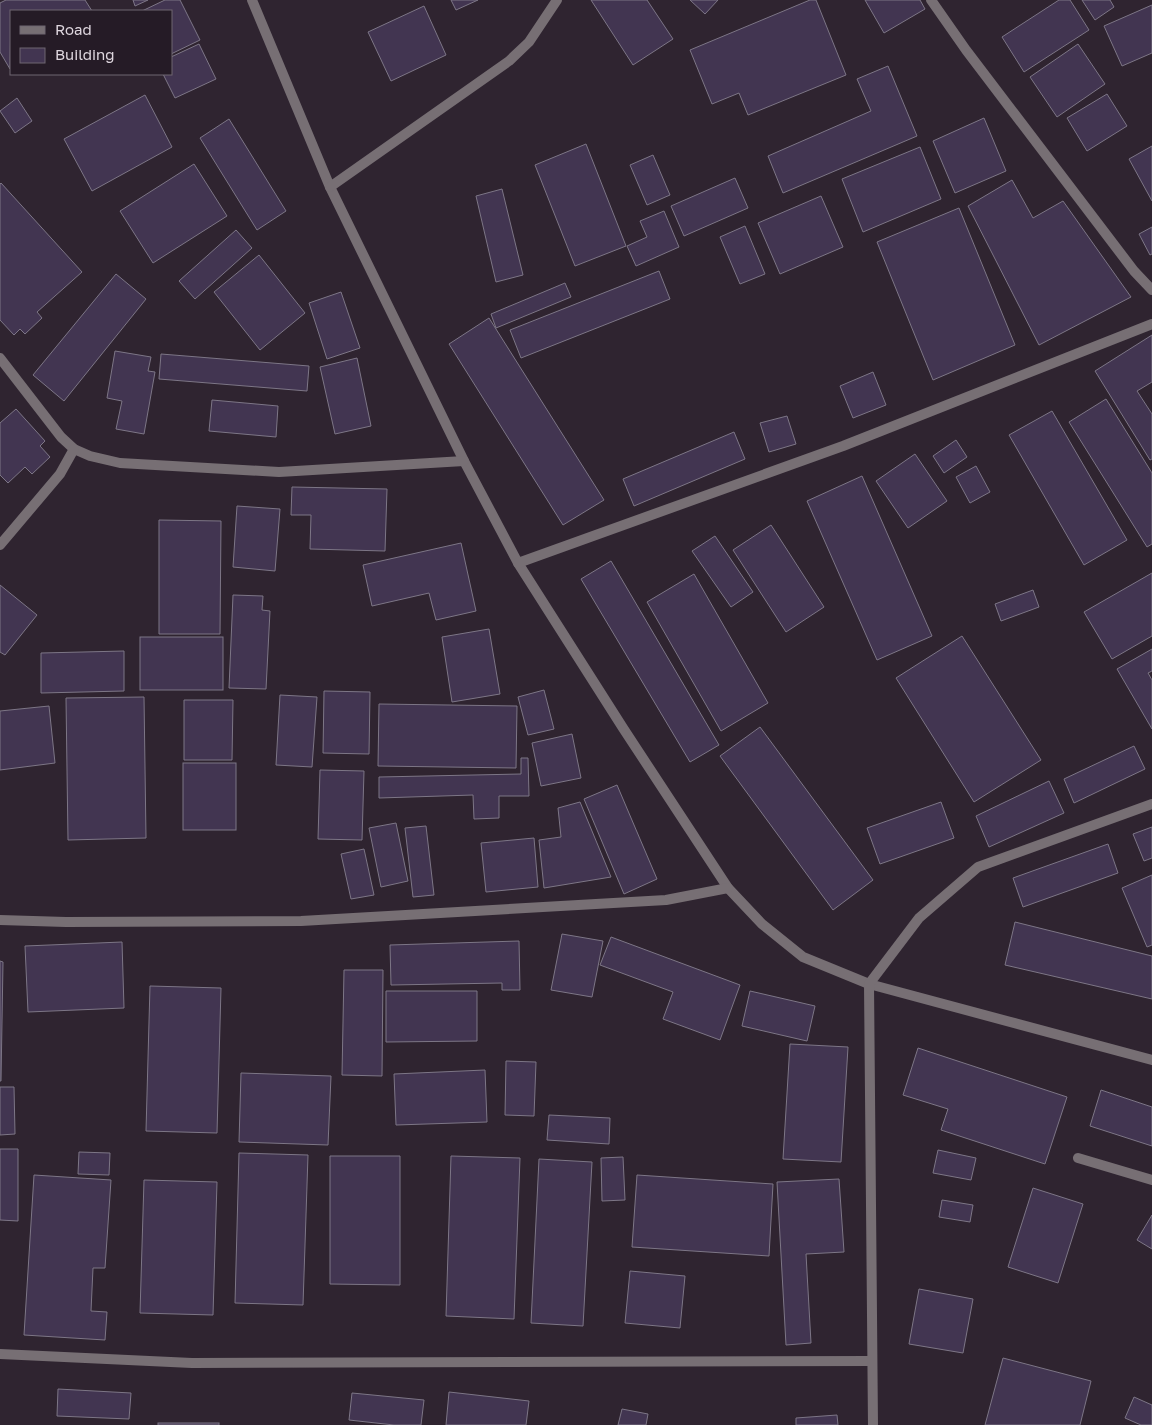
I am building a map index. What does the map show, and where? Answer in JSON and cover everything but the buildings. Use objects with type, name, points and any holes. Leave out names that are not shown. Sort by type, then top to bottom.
[{"type":"street","points":[[252,0],[330,187],[464,462],[518,563],[728,888],[762,924],[802,957],[869,984],[1152,1060]]},
{"type":"street","points":[[330,187],[509,60],[529,42],[556,0]]},
{"type":"street","points":[[931,0],[972,58],[1134,271],[1152,290]]},
{"type":"street","points":[[518,563],[843,446],[1152,324]]},
{"type":"street","points":[[0,358],[61,437],[74,449],[90,456],[120,462],[279,472],[464,462]]},
{"type":"street","points":[[0,544],[60,474],[74,449]]},
{"type":"street","points":[[873,1425],[869,984],[918,918],[978,867],[1152,804]]},
{"type":"street","points":[[0,920],[66,922],[301,921],[666,900],[728,888]]},
{"type":"street","points":[[1078,1158],[1152,1180]]},
{"type":"street","points":[[0,1354],[192,1363],[872,1362]]}]
